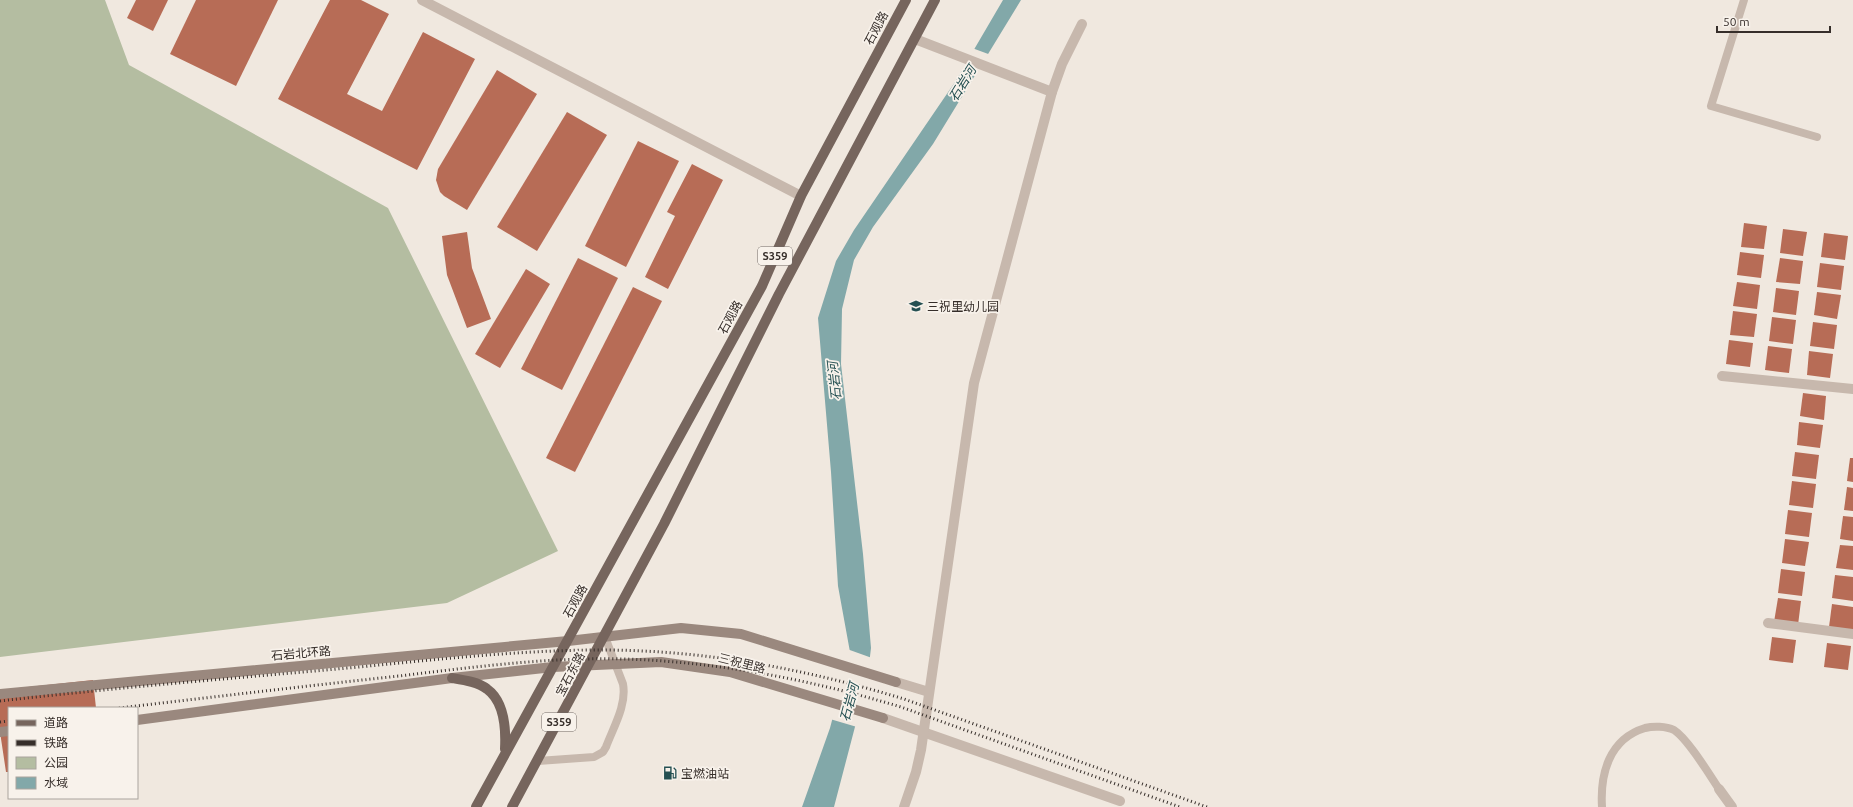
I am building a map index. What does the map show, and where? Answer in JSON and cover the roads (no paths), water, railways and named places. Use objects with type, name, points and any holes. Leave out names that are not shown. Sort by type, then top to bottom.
[{"type":"main road","name":"石观路","points":[[568,641],[762,286],[801,196],[906,0]]},
{"type":"main road","points":[[915,39],[935,0]]},
{"type":"main road","name":"S359","points":[[604,637],[664,524],[778,294],[915,39]]},
{"type":"main road","points":[[604,637],[681,628],[741,634],[771,642],[896,682]]},
{"type":"main road","name":"石岩北环路","points":[[0,694],[604,637]]},
{"type":"main road","name":"宝石东路","points":[[512,807],[604,637]]},
{"type":"main road","name":"宝石东路","points":[[476,807],[505,752],[568,641]]},
{"type":"main road","name":"三祝里路","points":[[590,664],[661,662],[699,666],[730,672],[883,718]]},
{"type":"main road","points":[[138,720],[452,678],[590,664]]},
{"type":"main road","points":[[452,678],[478,684],[488,690],[496,699],[501,710],[505,728],[505,752]]},
{"type":"street","points":[[422,0],[801,196]]},
{"type":"street","points":[[904,807],[916,772],[923,732],[974,383],[1052,92],[1062,64],[1082,24]]},
{"type":"street","points":[[915,39],[1052,92]]},
{"type":"street","points":[[1722,376],[1853,389]]},
{"type":"street","points":[[1768,623],[1853,634]]},
{"type":"street","points":[[896,682],[929,692]]},
{"type":"street","points":[[883,718],[1120,801]]},
{"type":"street","points":[[1719,789],[1732,807]]},
{"type":"lane","points":[[1744,0],[1711,106],[1817,137]]},
{"type":"lane","points":[[538,761],[594,757],[603,752],[623,701],[624,692],[623,684],[604,637]]},
{"type":"lane","points":[[1602,807],[1601,792],[1604,772],[1609,757],[1621,742],[1630,735],[1650,727],[1663,727],[1674,730],[1685,741],[1719,789]]},
{"type":"water","name":"石岩河","points":[[1003,0],[1021,0],[933,144],[873,227],[854,260],[842,309],[841,364],[863,554],[871,648],[867,681],[834,807],[802,807],[830,728],[850,652],[838,586],[831,472],[818,318],[836,261],[854,230],[955,82]]},
{"type":"railway","points":[[0,701],[436,659],[503,654],[569,650],[679,653],[755,663],[793,670],[867,688],[904,699],[1207,807]]},
{"type":"railway","points":[[128,707],[523,662],[585,659],[680,662],[744,670],[776,676],[807,682],[870,698],[901,707],[1180,807]]},
{"type":"railway","points":[[0,722],[8,721]]},
{"type":"place","name":"三祝里幼儿园","points":[[916,306]]},
{"type":"place","name":"宝燃油站","points":[[670,773]]}]
